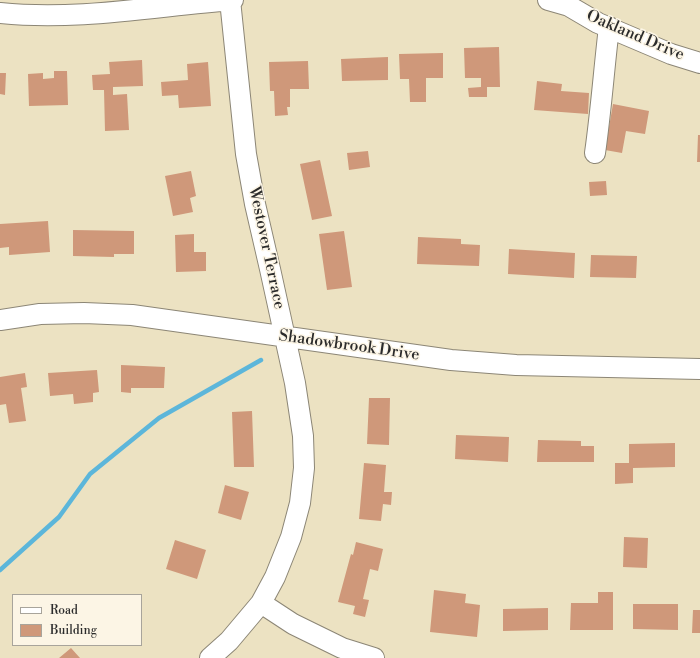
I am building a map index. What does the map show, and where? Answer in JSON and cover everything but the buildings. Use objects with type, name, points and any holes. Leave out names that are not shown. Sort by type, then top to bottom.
[{"type":"street","points":[[0,13],[26,16],[68,15],[142,10],[231,0]]},
{"type":"street","name":"Westover Terrace","points":[[210,658],[229,640],[261,603],[275,577],[291,537],[300,504],[304,468],[303,436],[296,391],[255,204],[249,168],[231,0]]},
{"type":"street","name":"Oakland Drive","points":[[548,0],[569,6],[598,23],[671,54],[700,63]]},
{"type":"street","points":[[595,153],[601,114],[605,61],[610,27]]},
{"type":"street","name":"Shadowbrook Drive","points":[[0,320],[40,314],[84,313],[132,316],[451,360],[516,365],[700,369]]},
{"type":"street","points":[[261,603],[293,624],[342,648],[374,658]]},
{"type":"waterway","points":[[0,570],[59,517],[90,474],[159,418],[261,360]]}]
